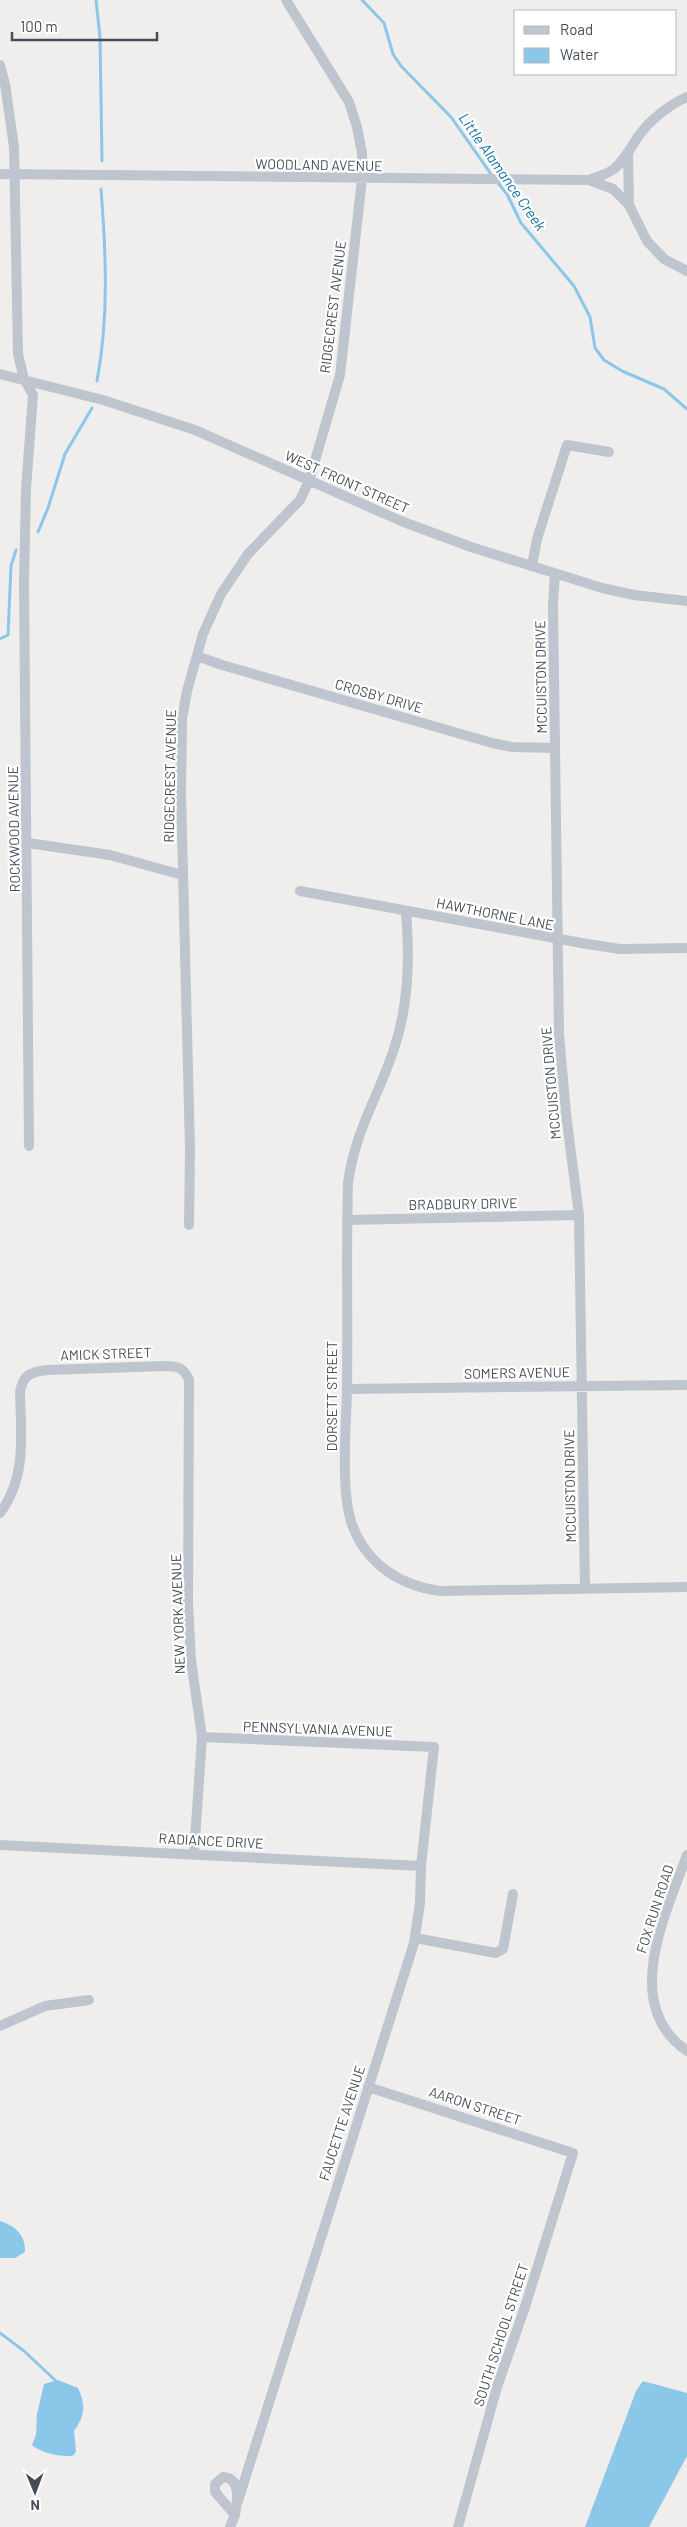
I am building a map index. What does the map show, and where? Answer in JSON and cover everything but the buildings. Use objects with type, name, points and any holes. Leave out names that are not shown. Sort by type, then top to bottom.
[{"type":"street","name":"RIDGECREST AVENUE","points":[[189,1225],[190,1150],[182,875],[182,719],[187,691],[211,614],[234,573],[248,554],[293,510],[309,481],[340,375],[362,179],[362,153],[357,127],[349,102],[286,0]]},
{"type":"street","name":"ROCKWOOD AVENUE","points":[[0,65],[10,110],[16,174],[18,354],[24,378],[33,395],[26,489],[24,583],[30,1146]]},
{"type":"street","name":"WOODLAND AVENUE","points":[[0,174],[589,180],[612,170],[628,154],[638,137],[652,122],[669,106],[687,97]]},
{"type":"street","points":[[628,154],[629,205]]},
{"type":"street","points":[[589,180],[612,189],[629,205],[647,241],[664,259],[687,271]]},
{"type":"street","name":"WEST FRONT STREET","points":[[0,374],[24,378],[171,421],[403,522],[555,574],[634,595],[687,601]]},
{"type":"street","points":[[532,566],[537,539],[567,445],[609,452]]},
{"type":"street","name":"MCCUISTON DRIVE","points":[[555,574],[553,604],[561,1070],[579,1215],[585,1588]]},
{"type":"street","name":"CROSBY DRIVE","points":[[197,656],[222,665],[492,743],[512,747],[555,748]]},
{"type":"street","points":[[28,843],[110,855],[182,875]]},
{"type":"street","name":"HAWTHORNE LANE","points":[[300,891],[558,940],[620,949],[687,948]]},
{"type":"street","name":"DORSETT STREET","points":[[406,912],[406,999],[395,1048],[356,1141],[348,1183],[346,1445],[349,1516],[360,1543],[378,1565],[408,1584],[440,1591],[687,1587]]},
{"type":"street","name":"BRADBURY DRIVE","points":[[347,1220],[579,1215]]},
{"type":"street","name":"AMICK STREET","points":[[0,1513],[9,1501],[20,1471],[20,1392],[22,1380],[26,1376],[33,1372],[48,1370],[165,1366],[177,1366],[186,1372]]},
{"type":"street","name":"NEW YORK AVENUE","points":[[186,1372],[189,1380],[188,1602],[190,1650],[202,1737],[194,1854]]},
{"type":"street","name":"SOMERS AVENUE","points":[[347,1389],[687,1385]]},
{"type":"street","name":"PENNSYLVANIA AVENUE","points":[[202,1737],[434,1746]]},
{"type":"street","name":"FAUCETTE AVENUE","points":[[235,2516],[238,2501],[415,1938],[434,1746]]},
{"type":"street","name":"RADIANCE DRIVE","points":[[0,1845],[421,1866]]},
{"type":"street","name":"FOX RUN ROAD","points":[[687,1855],[654,1950],[651,1972],[651,1989],[657,2011],[671,2036],[687,2051]]},
{"type":"street","points":[[415,1938],[496,1953],[503,1949],[513,1894]]},
{"type":"street","points":[[0,2026],[45,2006],[89,2000]]},
{"type":"street","name":"AARON STREET","points":[[368,2087],[573,2152]]},
{"type":"street","name":"SOUTH SCHOOL STREET","points":[[458,2527],[497,2388],[525,2307],[573,2152]]},
{"type":"street","points":[[230,2527],[235,2516],[215,2492],[214,2487],[218,2480],[228,2477],[233,2480],[238,2501]]},
{"type":"water","points":[[0,2221],[11,2226],[22,2236],[25,2252],[15,2258],[0,2258]]},
{"type":"water","points":[[58,2380],[78,2388],[83,2405],[82,2415],[74,2431],[76,2451],[74,2455],[70,2456],[46,2452],[32,2445],[36,2435],[37,2414],[44,2384]]},
{"type":"water","points":[[643,2381],[687,2393],[687,2456],[649,2527],[585,2527],[636,2391]]},
{"type":"waterway","points":[[96,0],[100,37],[102,161]]},
{"type":"waterway","name":"Little Alamance Creek","points":[[362,0],[384,23],[393,54],[401,66],[451,117],[493,177]]},
{"type":"waterway","name":"Little Alamance Creek","points":[[497,182],[507,194],[521,223],[574,286],[590,317],[595,348],[604,360],[622,371],[664,389],[687,409]]},
{"type":"waterway","points":[[97,381],[105,309],[101,189]]},
{"type":"waterway","points":[[38,532],[48,508],[65,454],[92,408]]},
{"type":"waterway","points":[[0,639],[8,635],[11,566],[16,550]]},
{"type":"waterway","points":[[0,2333],[24,2351],[56,2381],[56,2384]]}]
